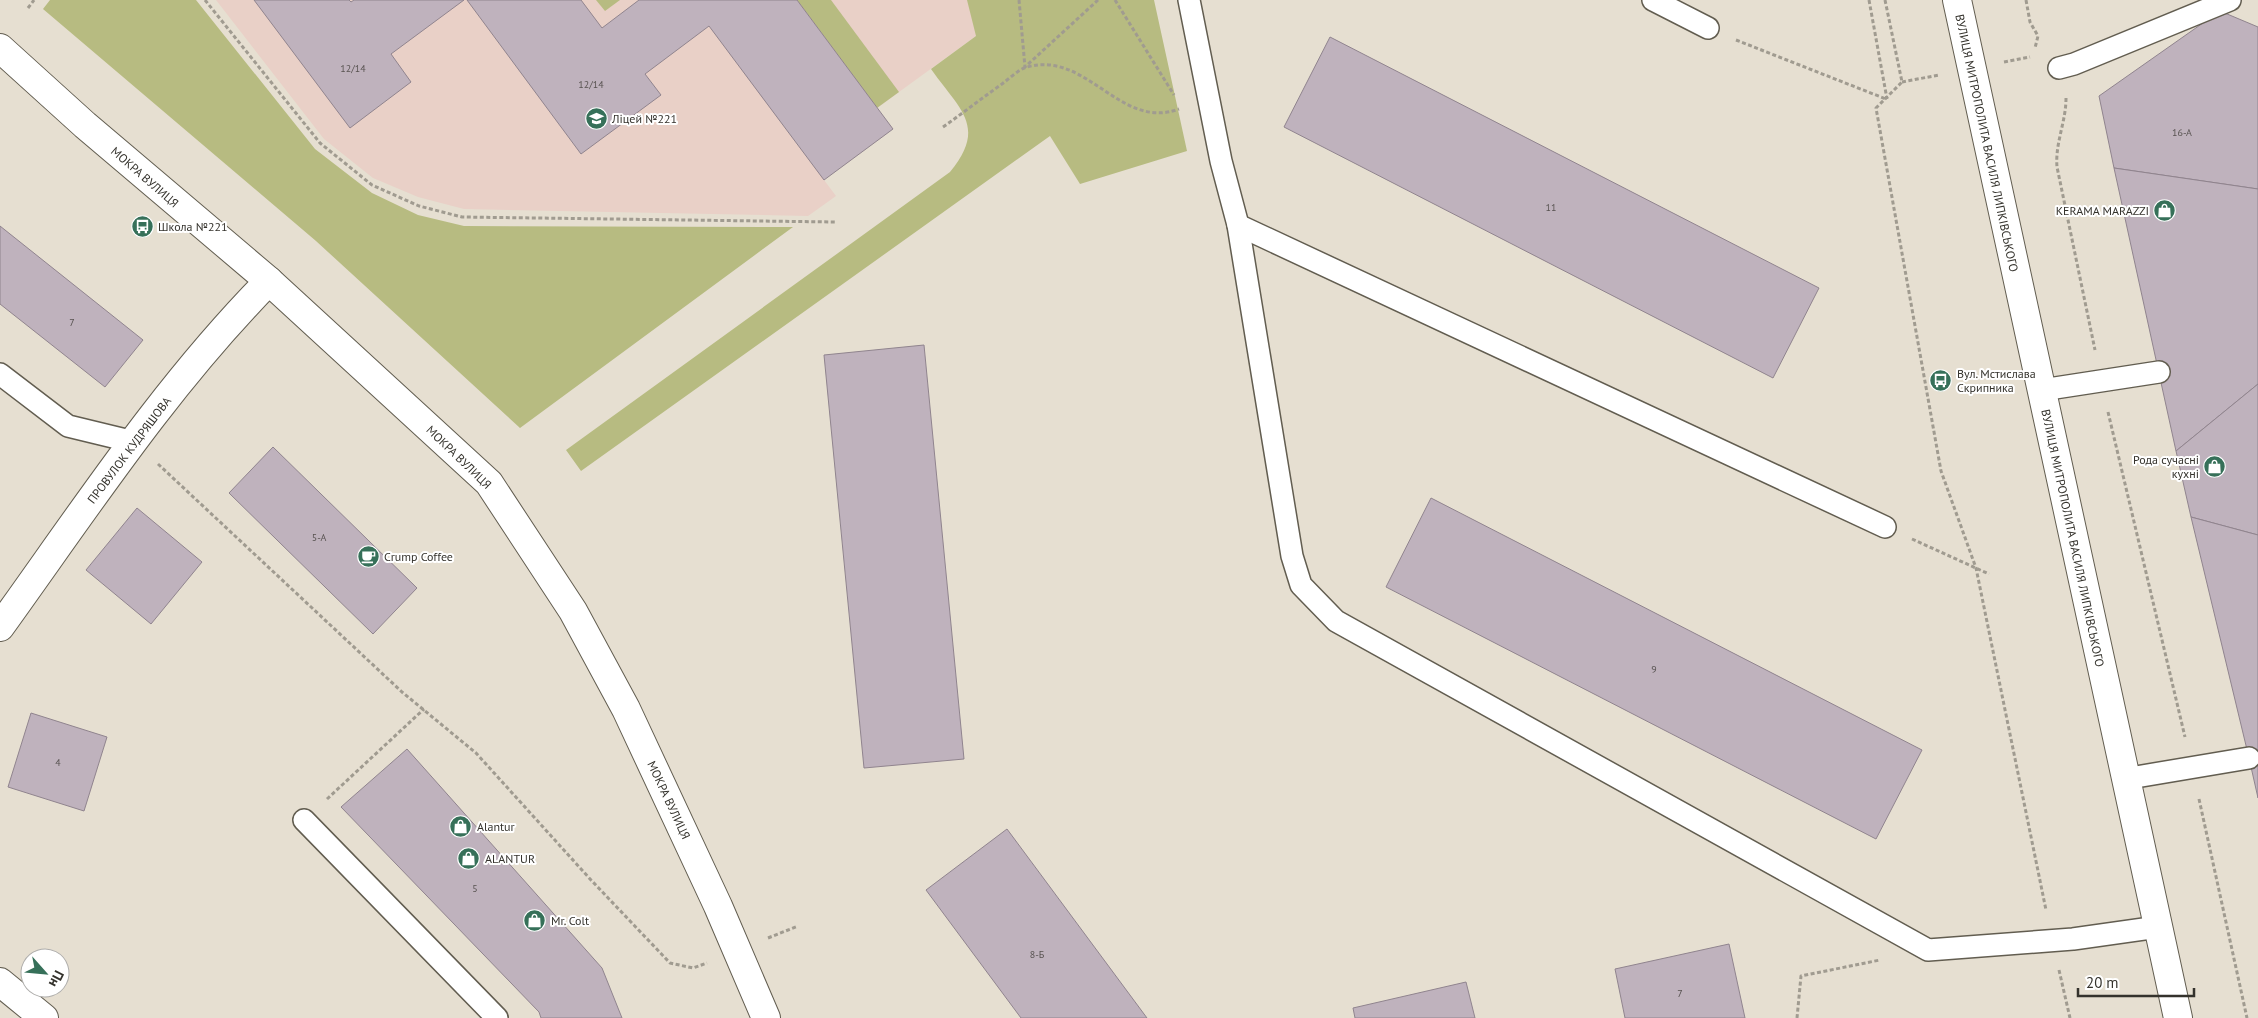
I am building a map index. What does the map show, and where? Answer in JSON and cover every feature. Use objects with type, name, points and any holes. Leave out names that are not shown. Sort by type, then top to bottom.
[{"type":"street","name":"ВУЛИЦЯ МИТРОПОЛИТА ВАСИЛЯ ЛИПКІВСЬКОГО","points":[[1957,0],[2124,779],[2178,1018]]},
{"type":"street","name":"МОКРА ВУЛИЦЯ","points":[[0,48],[85,125],[269,281],[489,484],[573,611],[626,709],[718,906],[766,1018]]},
{"type":"street","name":"ПРОВУЛОК КУДРЯШОВА","points":[[0,627],[134,442],[232,318],[269,281]]},
{"type":"street","points":[[0,982],[44,1018]]},
{"type":"lane","points":[[1189,0],[1221,160],[1238,224],[1292,556],[1301,585],[1336,621],[1928,950],[2053,940],[2158,927]]},
{"type":"lane","points":[[1653,0],[1708,28]]},
{"type":"lane","points":[[2059,68],[2074,64],[2230,0]]},
{"type":"lane","points":[[1238,224],[1885,527]]},
{"type":"lane","points":[[2042,390],[2159,372]]},
{"type":"lane","points":[[0,374],[68,426],[134,442]]},
{"type":"lane","points":[[2124,779],[2249,758]]},
{"type":"lane","points":[[304,820],[497,1018]]},
{"type":"path","points":[[28,8],[34,0]]},
{"type":"path","points":[[205,0],[320,143],[372,185],[419,206],[462,217],[835,222]]},
{"type":"path","points":[[1019,0],[1025,67]]},
{"type":"path","points":[[943,127],[1025,67],[1098,0]]},
{"type":"path","points":[[1115,0],[1177,99]]},
{"type":"path","points":[[1869,0],[1887,99]]},
{"type":"path","points":[[1886,0],[1902,82],[1876,108],[1941,471],[1976,568],[2070,1018]]},
{"type":"path","points":[[2026,0],[2030,22],[2038,36],[2035,48],[2053,52],[2059,68],[2066,101],[2065,115],[2056,152],[2057,167],[2101,381],[2248,1018]]},
{"type":"path","points":[[1708,28],[1887,99]]},
{"type":"path","points":[[1025,67],[1042,64],[1059,65],[1074,71],[1144,112],[1166,114],[1182,108]]},
{"type":"path","points":[[134,442],[424,710],[476,753],[591,880],[670,963],[693,968],[712,961]]},
{"type":"path","points":[[1885,527],[1989,574]]},
{"type":"path","points":[[304,820],[424,710]]},
{"type":"path","points":[[1797,1018],[1801,976],[1928,950]]},
{"type":"shaded area","name":"Ліцей №221","points":[[216,0],[1010,0],[976,36],[877,108],[893,129],[824,180],[836,196],[808,216],[464,209],[418,197],[373,178],[324,139]]},
{"type":"green space","points":[[50,0],[196,0],[315,149],[372,193],[418,215],[464,226],[793,227],[520,428],[316,241],[43,9]]},
{"type":"green space","points":[[596,0],[620,0],[605,11]]},
{"type":"green space","points":[[797,0],[831,0],[899,92],[877,108]]},
{"type":"green space","points":[[967,0],[1154,0],[1187,151],[1080,184],[1050,136],[581,471],[566,450],[950,172],[961,156],[967,142],[968,130],[965,118],[959,107],[931,69],[976,36]]},
{"type":"building","points":[[254,0],[349,0],[351,2],[354,0],[464,0],[391,54],[411,82],[350,128]]},
{"type":"building","points":[[467,0],[581,0],[602,28],[639,0],[797,0],[893,129],[824,180],[709,26],[645,74],[661,95],[581,154]]},
{"type":"building","points":[[2220,11],[2258,27],[2258,189],[2114,168],[2099,96]]},
{"type":"building","points":[[1330,37],[1819,288],[1773,378],[1284,127]]},
{"type":"building","points":[[2114,168],[2258,189],[2258,384],[2176,451]]},
{"type":"building","points":[[0,226],[143,340],[105,387],[0,304]]},
{"type":"building","points":[[924,345],[964,759],[864,768],[824,355]]},
{"type":"building","points":[[2258,384],[2258,535],[2191,517],[2176,451]]},
{"type":"building","points":[[273,447],[417,588],[373,634],[229,493]]},
{"type":"building","points":[[1431,498],[1922,750],[1876,839],[1386,587]]},
{"type":"building","points":[[137,508],[202,562],[151,624],[86,570]]},
{"type":"building","points":[[2191,517],[2258,535],[2258,798],[2249,758]]},
{"type":"building","points":[[31,713],[107,737],[84,811],[8,787]]},
{"type":"building","points":[[407,749],[602,968],[622,1018],[541,1018],[539,1012],[341,807]]},
{"type":"building","points":[[1007,829],[1147,1018],[1021,1018],[926,890]]},
{"type":"building","points":[[1729,944],[1745,1018],[1625,1018],[1615,969]]},
{"type":"building","points":[[1466,982],[1475,1018],[1355,1018],[1353,1008]]},
{"type":"place","name":"Ліцей №221","points":[[596,118]]},
{"type":"place","name":"KERAMA MARAZZI","points":[[2165,210]]},
{"type":"place","name":"Школа №221","points":[[142,226]]},
{"type":"place","name":"Вул. Мстислава Скрипника","points":[[1941,380]]},
{"type":"place","name":"Рода сучасні кухні","points":[[2215,466]]},
{"type":"place","name":"Crump Coffee","points":[[368,556]]},
{"type":"place","name":"Alantur","points":[[461,826]]},
{"type":"place","name":"ALANTUR","points":[[469,858]]},
{"type":"place","name":"Mr. Colt","points":[[535,920]]}]
